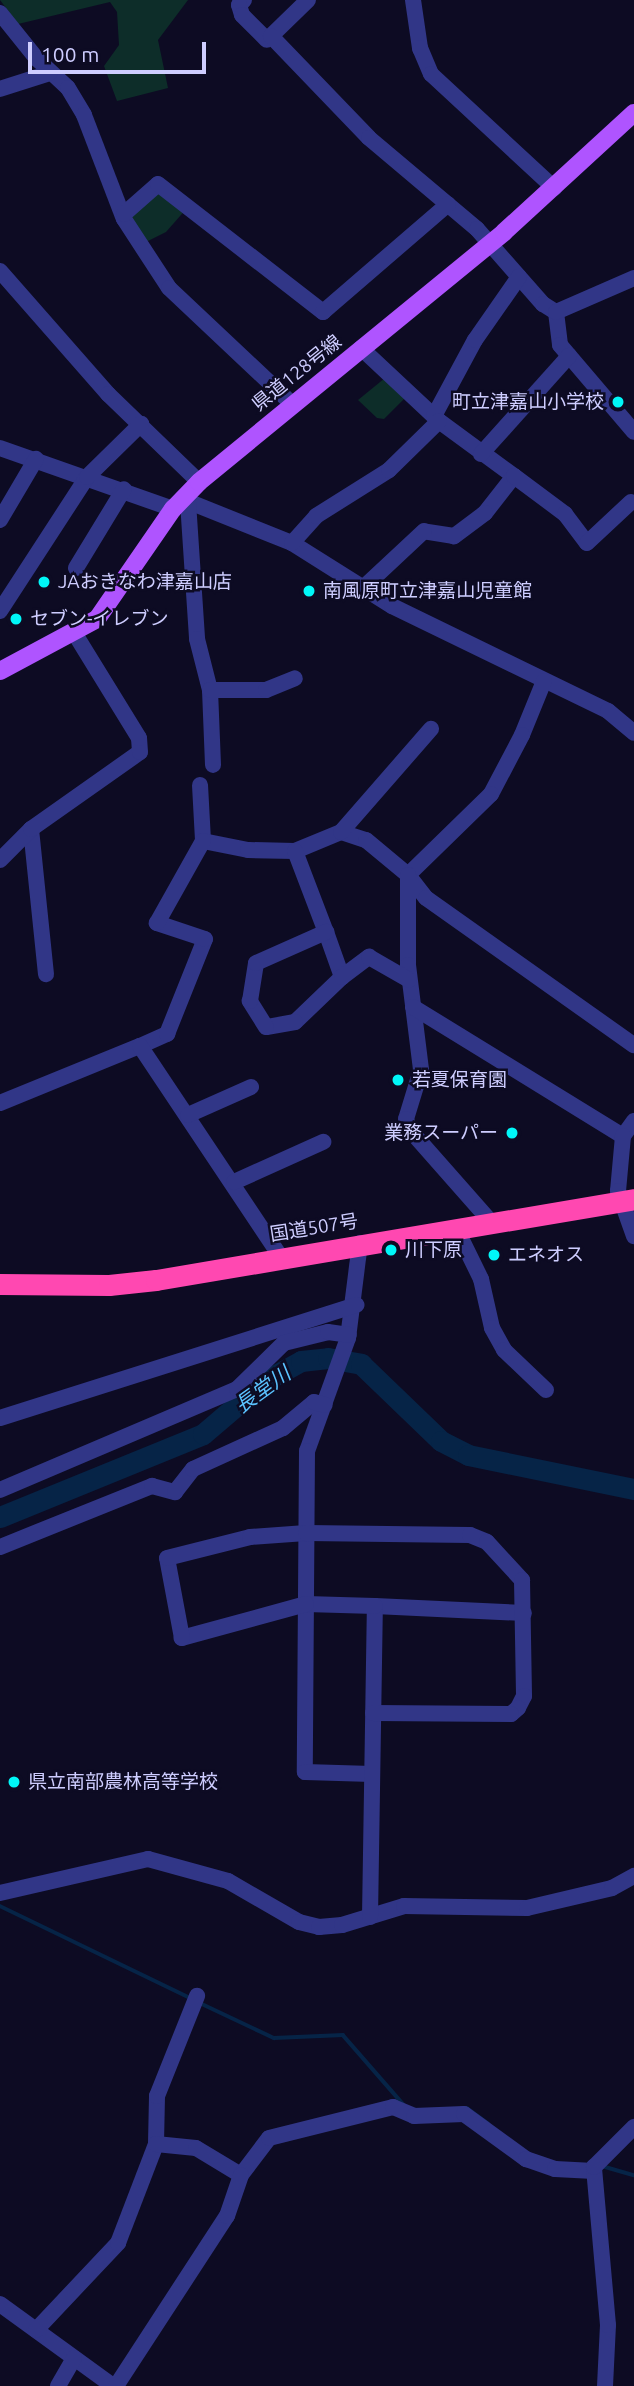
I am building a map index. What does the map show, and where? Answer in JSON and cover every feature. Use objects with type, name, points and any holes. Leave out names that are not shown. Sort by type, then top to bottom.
[{"type":"highway","name":"国道507号","points":[[0,1284],[109,1284],[629,1199]]},
{"type":"main road","name":"県道128号線","points":[[0,671],[75,634],[102,613],[199,482],[490,243],[634,113]]},
{"type":"street","points":[[244,0],[239,5],[242,15],[267,40]]},
{"type":"street","points":[[308,0],[271,36],[369,138],[490,243],[519,277],[556,312]]},
{"type":"street","points":[[413,0],[421,48],[432,74],[554,188]]},
{"type":"street","points":[[0,13],[50,74],[68,88],[84,115],[97,157],[124,214],[169,288],[292,404]]},
{"type":"street","points":[[0,89],[50,74]]},
{"type":"street","points":[[124,214],[158,184],[323,312],[448,204]]},
{"type":"street","points":[[0,271],[108,394],[199,482]]},
{"type":"street","points":[[292,543],[316,516],[389,470],[437,419],[475,340],[519,277]]},
{"type":"street","points":[[556,312],[634,278]]},
{"type":"street","points":[[556,312],[555,327],[569,356],[634,432]]},
{"type":"street","points":[[361,348],[437,419],[565,514],[587,542],[631,502]]},
{"type":"street","points":[[481,454],[569,356]]},
{"type":"street","points":[[0,611],[87,477],[141,424]]},
{"type":"street","points":[[0,448],[124,489],[181,503],[292,543],[446,636],[631,725]]},
{"type":"street","points":[[0,520],[36,459]]},
{"type":"street","points":[[363,588],[424,531],[454,536],[485,513],[514,476]]},
{"type":"street","points":[[76,568],[124,489]]},
{"type":"street","points":[[181,503],[197,639],[210,690],[214,765]]},
{"type":"street","points":[[0,860],[31,829],[140,752],[139,738],[75,634]]},
{"type":"street","points":[[210,690],[265,690],[295,678]]},
{"type":"street","points":[[491,1222],[409,1129],[406,1119],[421,1070],[409,980],[408,875],[491,794],[523,736],[544,681]]},
{"type":"street","points":[[203,841],[248,850],[295,851],[341,832],[431,729]]},
{"type":"street","points":[[0,1103],[167,1034],[205,939],[157,923],[203,841],[200,785]]},
{"type":"street","points":[[31,829],[46,974]]},
{"type":"street","points":[[341,832],[366,840],[408,875],[426,898],[634,1045]]},
{"type":"street","points":[[295,851],[342,977]]},
{"type":"street","points":[[326,932],[256,963],[250,1001],[266,1027],[295,1022],[342,977],[369,957],[409,980]]},
{"type":"street","points":[[414,1007],[623,1136]]},
{"type":"street","points":[[140,1046],[234,1182],[280,1256]]},
{"type":"street","points":[[188,1115],[250,1087]]},
{"type":"street","points":[[634,1121],[623,1136],[618,1191],[629,1199],[634,1236]]},
{"type":"street","points":[[234,1182],[323,1142]]},
{"type":"street","points":[[456,1228],[481,1279],[492,1328],[504,1350],[546,1390]]},
{"type":"street","points":[[360,1243],[356,1305],[326,1403],[307,1451],[305,1772],[373,1774]]},
{"type":"street","points":[[0,1418],[356,1305]]},
{"type":"street","points":[[0,1490],[237,1389],[284,1343],[328,1332],[348,1336]]},
{"type":"street","points":[[0,1548],[152,1486],[175,1492],[193,1469],[283,1428],[314,1402],[326,1403]]},
{"type":"street","points":[[373,1713],[511,1714],[524,1696],[524,1614],[522,1580],[487,1542],[470,1535],[306,1533],[250,1537],[167,1558],[182,1638],[306,1604],[524,1614]]},
{"type":"street","points":[[370,1916],[375,1606]]},
{"type":"street","points":[[0,1893],[148,1859],[228,1881],[299,1922],[342,1925],[404,1906],[527,1908],[611,1888],[634,1876]]},
{"type":"street","points":[[36,2330],[118,2243],[156,2144],[157,2096],[195,2002]]},
{"type":"street","points":[[0,2304],[114,2386],[227,2216],[241,2175],[269,2138],[393,2108],[414,2116],[464,2114],[526,2159],[555,2169],[594,2167],[634,2127]]},
{"type":"street","points":[[156,2144],[196,2148],[241,2175]]},
{"type":"street","points":[[594,2167],[608,2325],[605,2386]]},
{"type":"street","points":[[58,2386],[74,2358]]},
{"type":"green space","points":[[0,0],[188,0],[158,40],[168,88],[117,101],[104,66],[119,45],[117,12],[110,2],[18,24]]},
{"type":"green space","points":[[158,189],[188,207],[166,232],[146,242],[131,218]]},
{"type":"green space","points":[[385,378],[405,398],[384,419],[377,418],[358,400]]},
{"type":"waterway","name":"長堂川","points":[[0,1517],[203,1434],[265,1381],[301,1361],[328,1358],[361,1364],[441,1441],[468,1455],[634,1489]]},
{"type":"waterway","points":[[0,1906],[190,1998]]},
{"type":"waterway","points":[[200,2003],[274,2038],[343,2035],[404,2105]]},
{"type":"waterway","points":[[467,2108],[488,2123]]},
{"type":"waterway","points":[[602,2166],[634,2175]]},
{"type":"place","name":"町立津嘉山小学校","points":[[618,402]]},
{"type":"place","name":"JAおきなわ津嘉山店","points":[[44,582]]},
{"type":"place","name":"南風原町立津嘉山児童館","points":[[309,591]]},
{"type":"place","name":"セブン-イレブン","points":[[16,619]]},
{"type":"place","name":"若夏保育園","points":[[398,1080]]},
{"type":"place","name":"業務スーパー","points":[[512,1133]]},
{"type":"place","name":"川下原","points":[[391,1250]]},
{"type":"place","name":"エネオス","points":[[494,1255]]},
{"type":"place","name":"県立南部農林高等学校","points":[[14,1782]]}]
